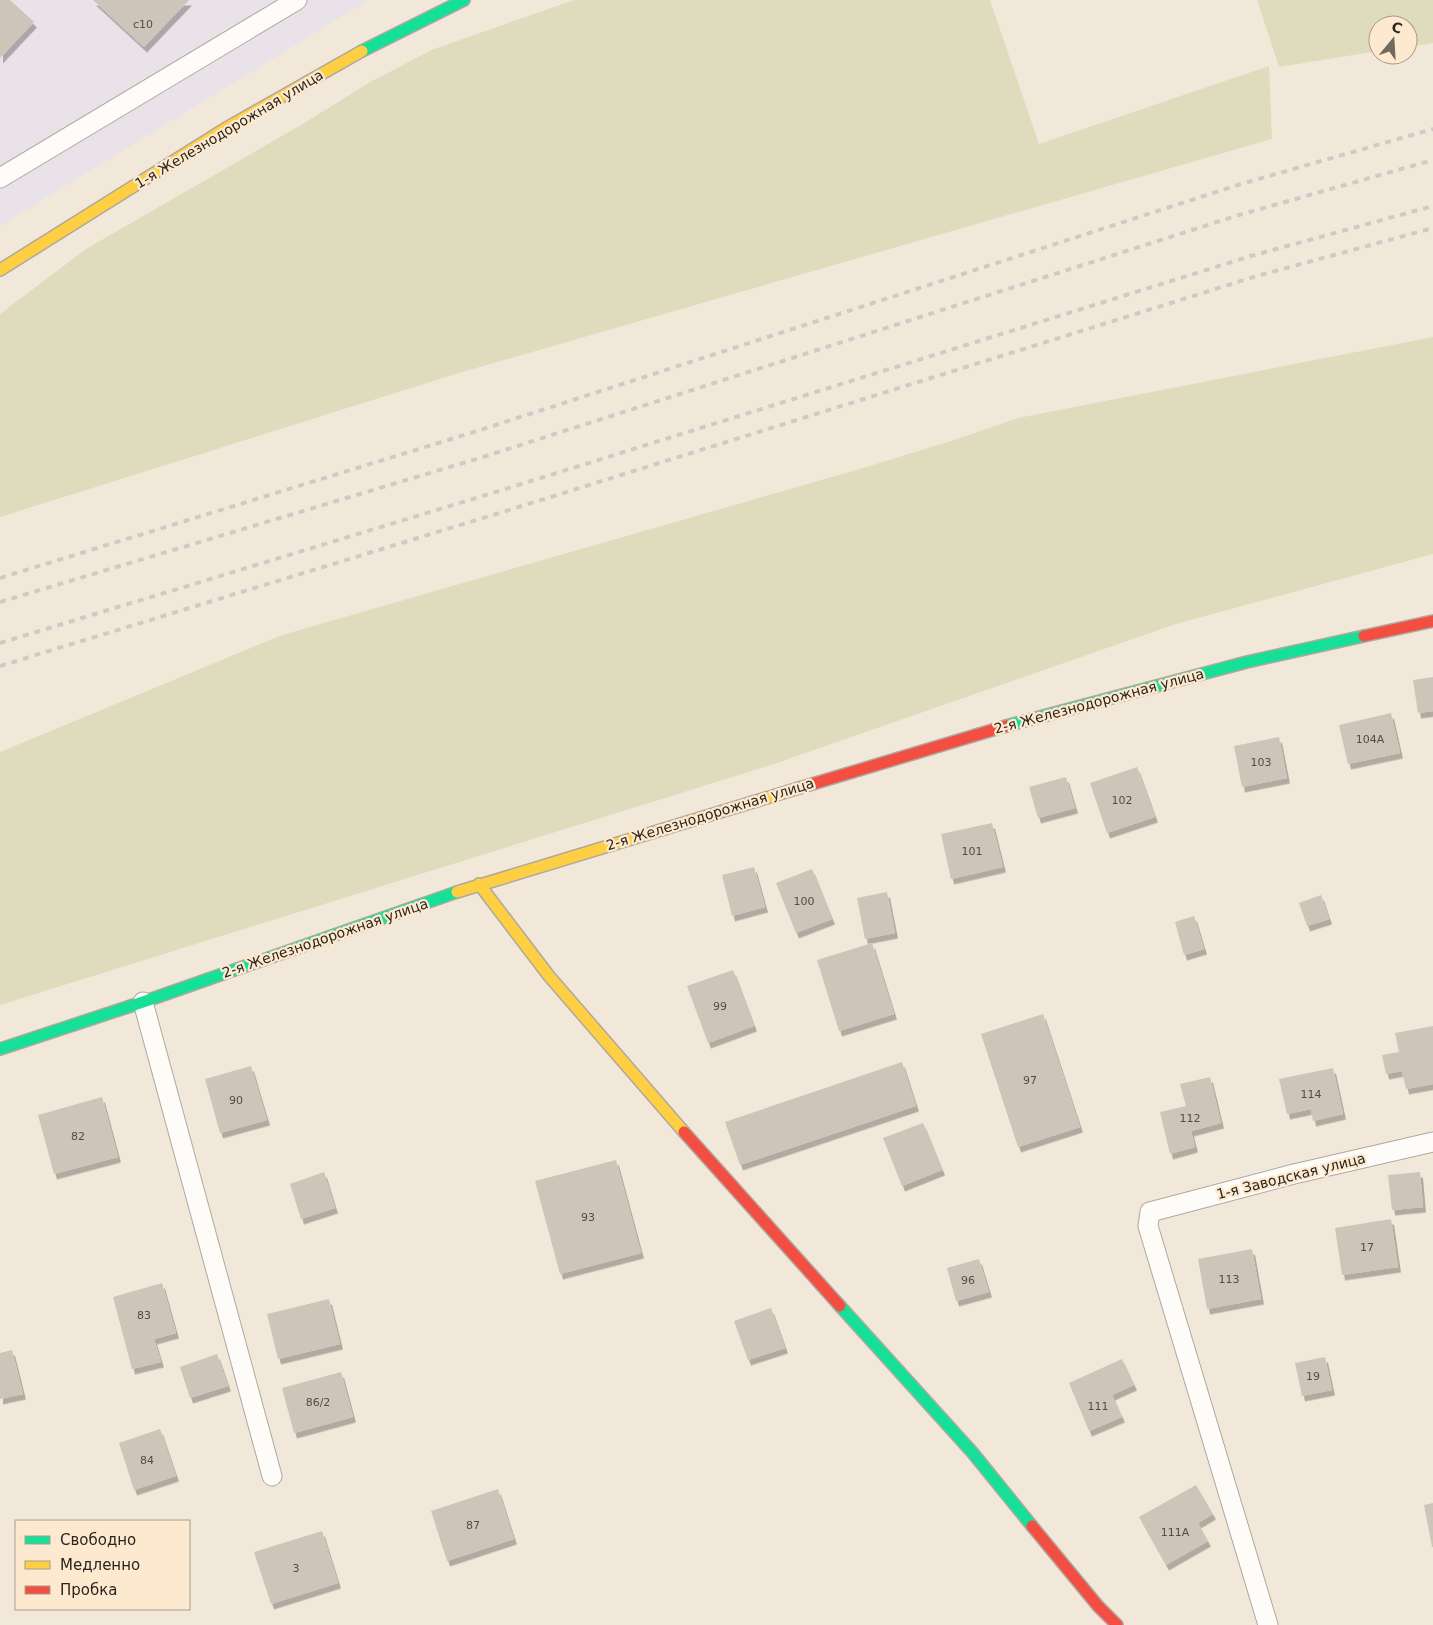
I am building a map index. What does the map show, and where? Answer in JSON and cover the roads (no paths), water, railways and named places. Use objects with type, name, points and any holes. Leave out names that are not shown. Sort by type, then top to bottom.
[{"type":"street","name":"1-я Железнодорожная улица","points":[[0,270],[89,212],[247,115],[367,48],[464,0]]},
{"type":"street","name":"2-я Железнодорожная улица","points":[[0,1049],[143,1002],[479,884],[1065,709],[1246,662],[1433,621]]},
{"type":"street","points":[[479,884],[562,991],[690,1138],[972,1452],[1098,1606],[1117,1625]]},
{"type":"lane","points":[[0,178],[297,0]]},
{"type":"lane","points":[[143,1002],[272,1476]]},
{"type":"lane","name":"1-я Заводская улица","points":[[1268,1625],[1148,1226],[1150,1212],[1294,1174],[1433,1142]]},
{"type":"railway","points":[[0,578],[474,432],[1241,184],[1433,129]]},
{"type":"railway","points":[[0,602],[483,457],[1239,215],[1433,160]]},
{"type":"railway","points":[[0,643],[499,491],[1251,256],[1433,206]]},
{"type":"railway","points":[[0,666],[506,511],[1257,276],[1433,228]]}]
